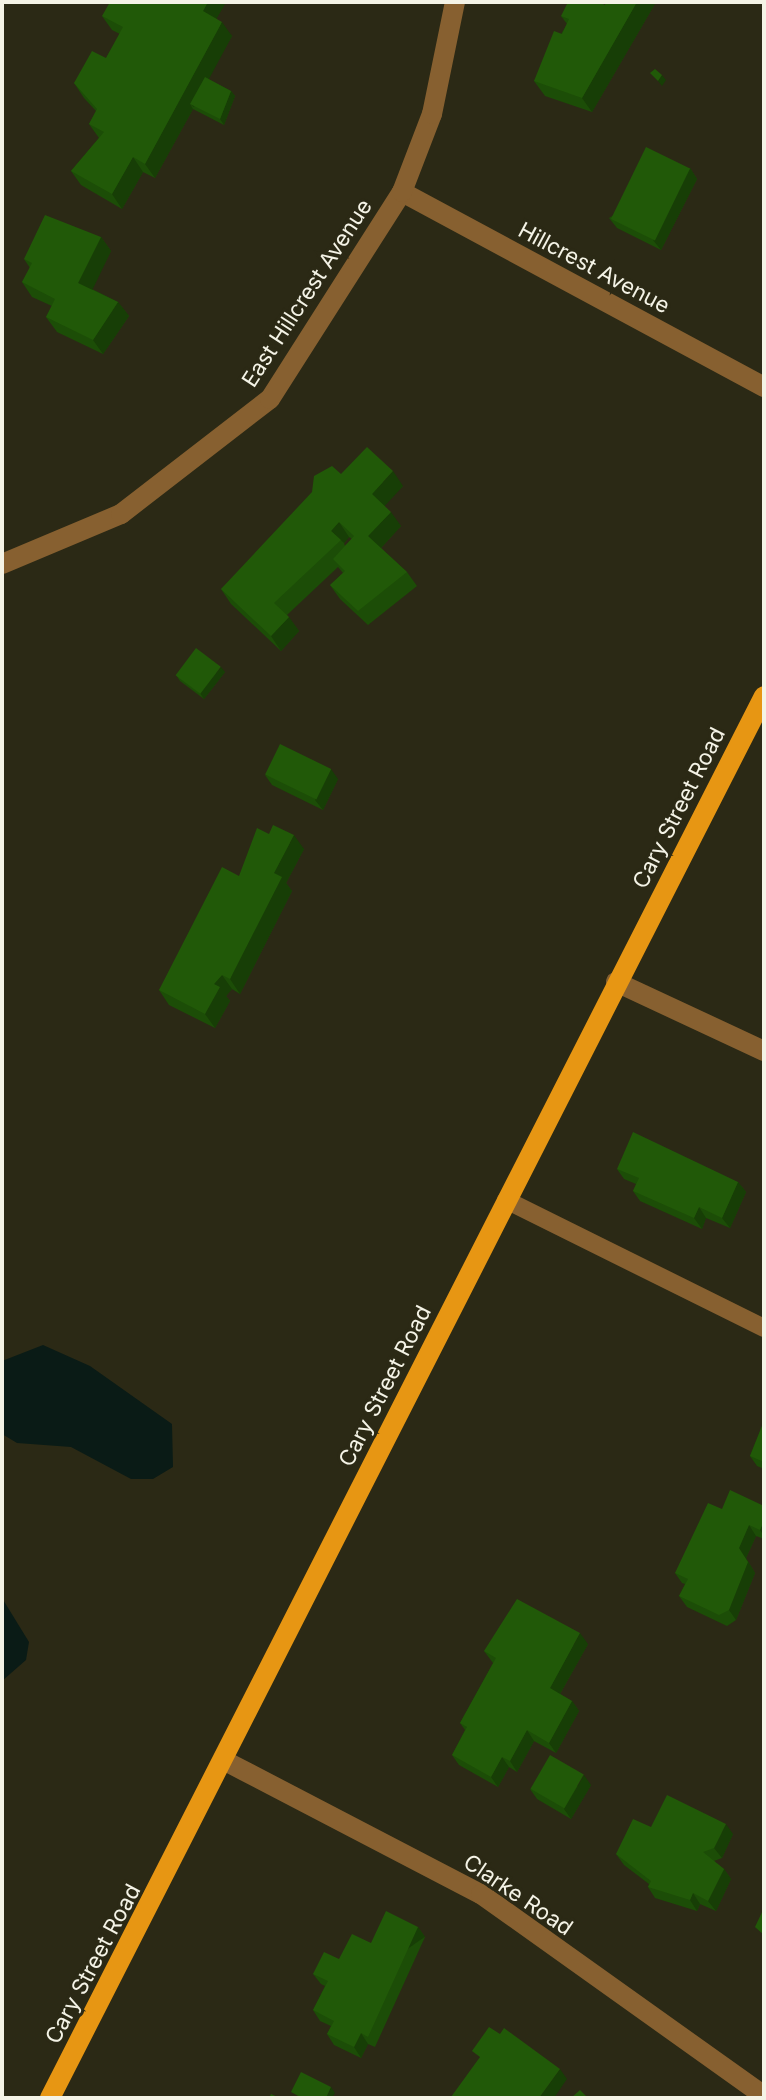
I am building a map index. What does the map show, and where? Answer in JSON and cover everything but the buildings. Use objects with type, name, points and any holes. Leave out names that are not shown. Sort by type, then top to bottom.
[{"type":"main road","name":"Cary Street Road","points":[[50,2098],[227,1762],[506,1200],[764,696]]},
{"type":"street","name":"East Hillcrest Avenue","points":[[2,564],[121,514],[270,399],[402,192],[432,114],[455,2]]},
{"type":"street","name":"Hillcrest Avenue","points":[[402,192],[764,387]]},
{"type":"street","points":[[616,982],[764,1051]]},
{"type":"street","name":"Clarke Road","points":[[227,1762],[481,1894],[744,2092],[764,2096]]},
{"type":"lane","points":[[506,1200],[764,1328]]},
{"type":"water","points":[[43,1345],[90,1366],[172,1424],[173,1467],[153,1479],[131,1479],[71,1447],[17,1443],[2,1434],[2,1361]]},
{"type":"water","points":[[2,1598],[29,1642],[26,1660],[2,1681]]}]
